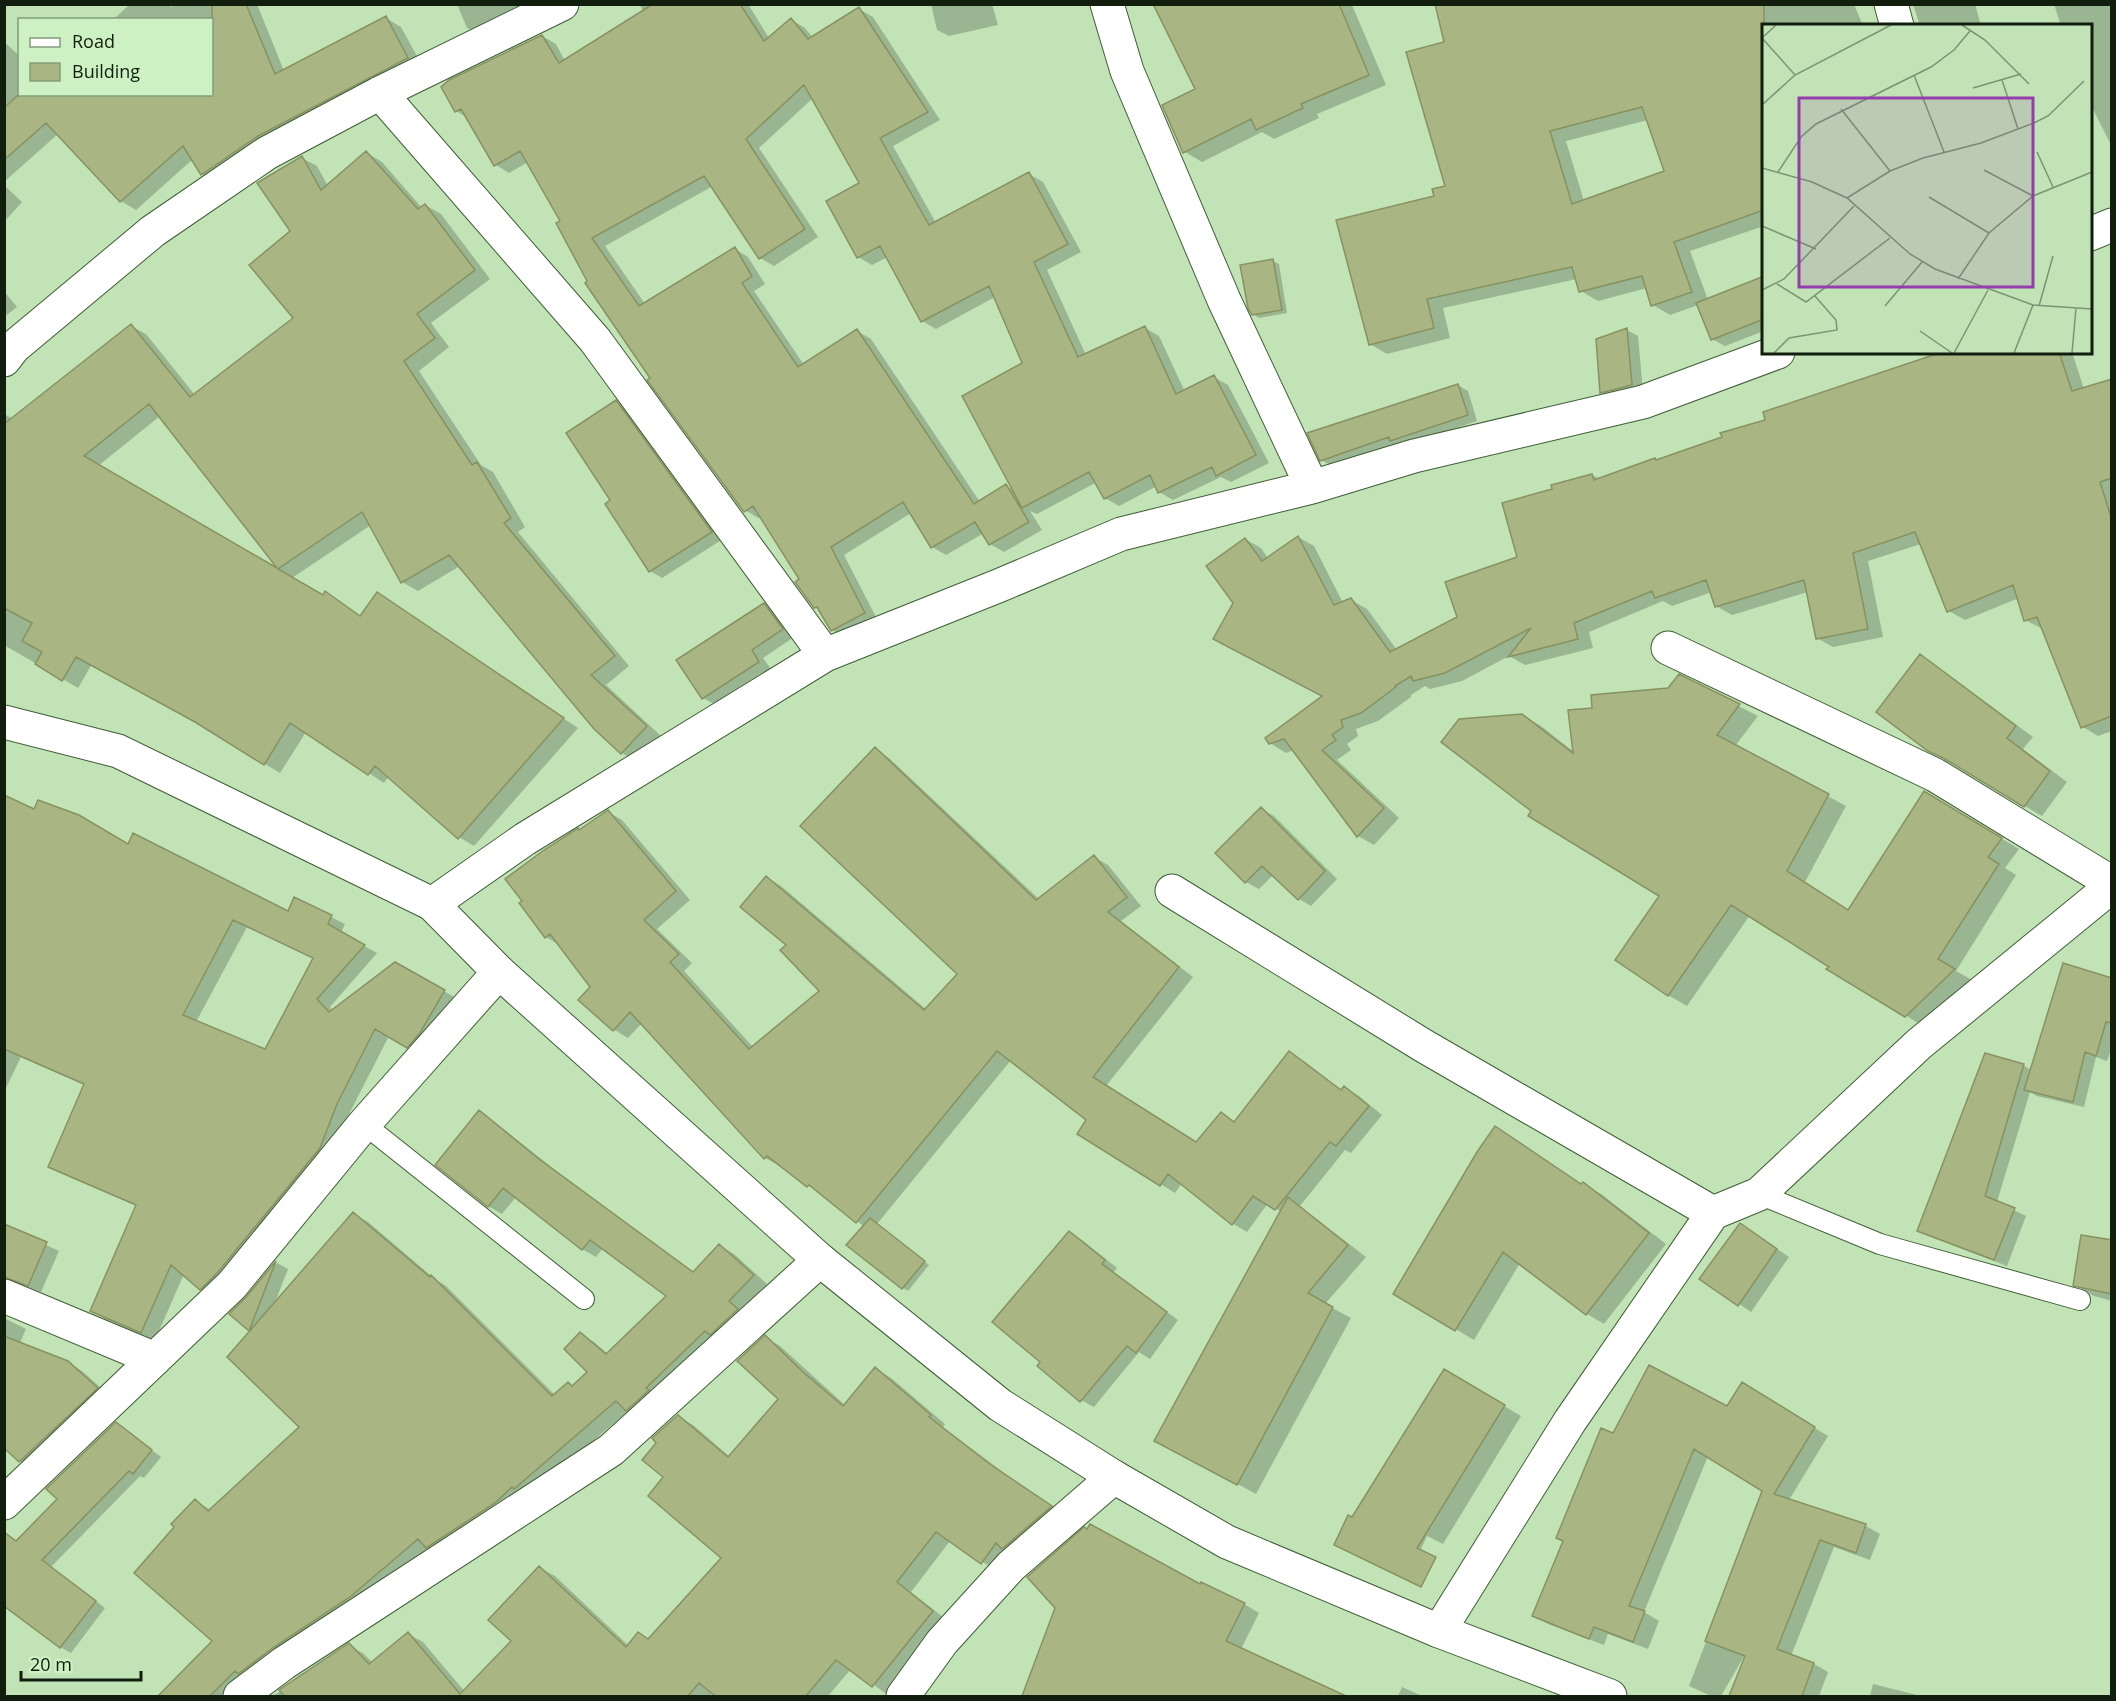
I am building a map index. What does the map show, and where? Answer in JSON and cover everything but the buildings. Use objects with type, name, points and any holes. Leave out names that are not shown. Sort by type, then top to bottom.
[{"type":"street","points":[[4,360],[14,348],[153,231],[267,153],[380,93],[562,4]]},
{"type":"street","points":[[1107,4],[1127,71],[1224,300],[1312,487]]},
{"type":"street","points":[[1891,4],[1897,24]]},
{"type":"street","points":[[380,93],[595,340],[825,655]]},
{"type":"street","points":[[2092,234],[2112,225]]},
{"type":"street","points":[[432,904],[525,839],[825,655],[1121,534],[1312,487],[1414,456],[1643,402],[1773,354]]},
{"type":"street","points":[[1439,1631],[1570,1421],[1713,1214],[1759,1194],[1919,1044],[2112,884],[1935,775],[1668,648]]},
{"type":"street","points":[[4,722],[118,752],[432,904],[499,972],[820,1260],[1000,1405],[1114,1477],[1227,1542],[1439,1631],[1610,1696]]},
{"type":"street","points":[[1172,891],[1424,1046],[1713,1214]]},
{"type":"street","points":[[4,1503],[232,1285],[364,1124],[499,972]]},
{"type":"street","points":[[240,1696],[284,1663],[611,1450],[820,1260]]},
{"type":"street","points":[[4,1296],[155,1359]]},
{"type":"street","points":[[903,1696],[942,1642],[1011,1566],[1114,1477]]},
{"type":"lane","points":[[364,1124],[584,1299]]},
{"type":"lane","points":[[1759,1194],[1880,1245],[2080,1300]]}]
